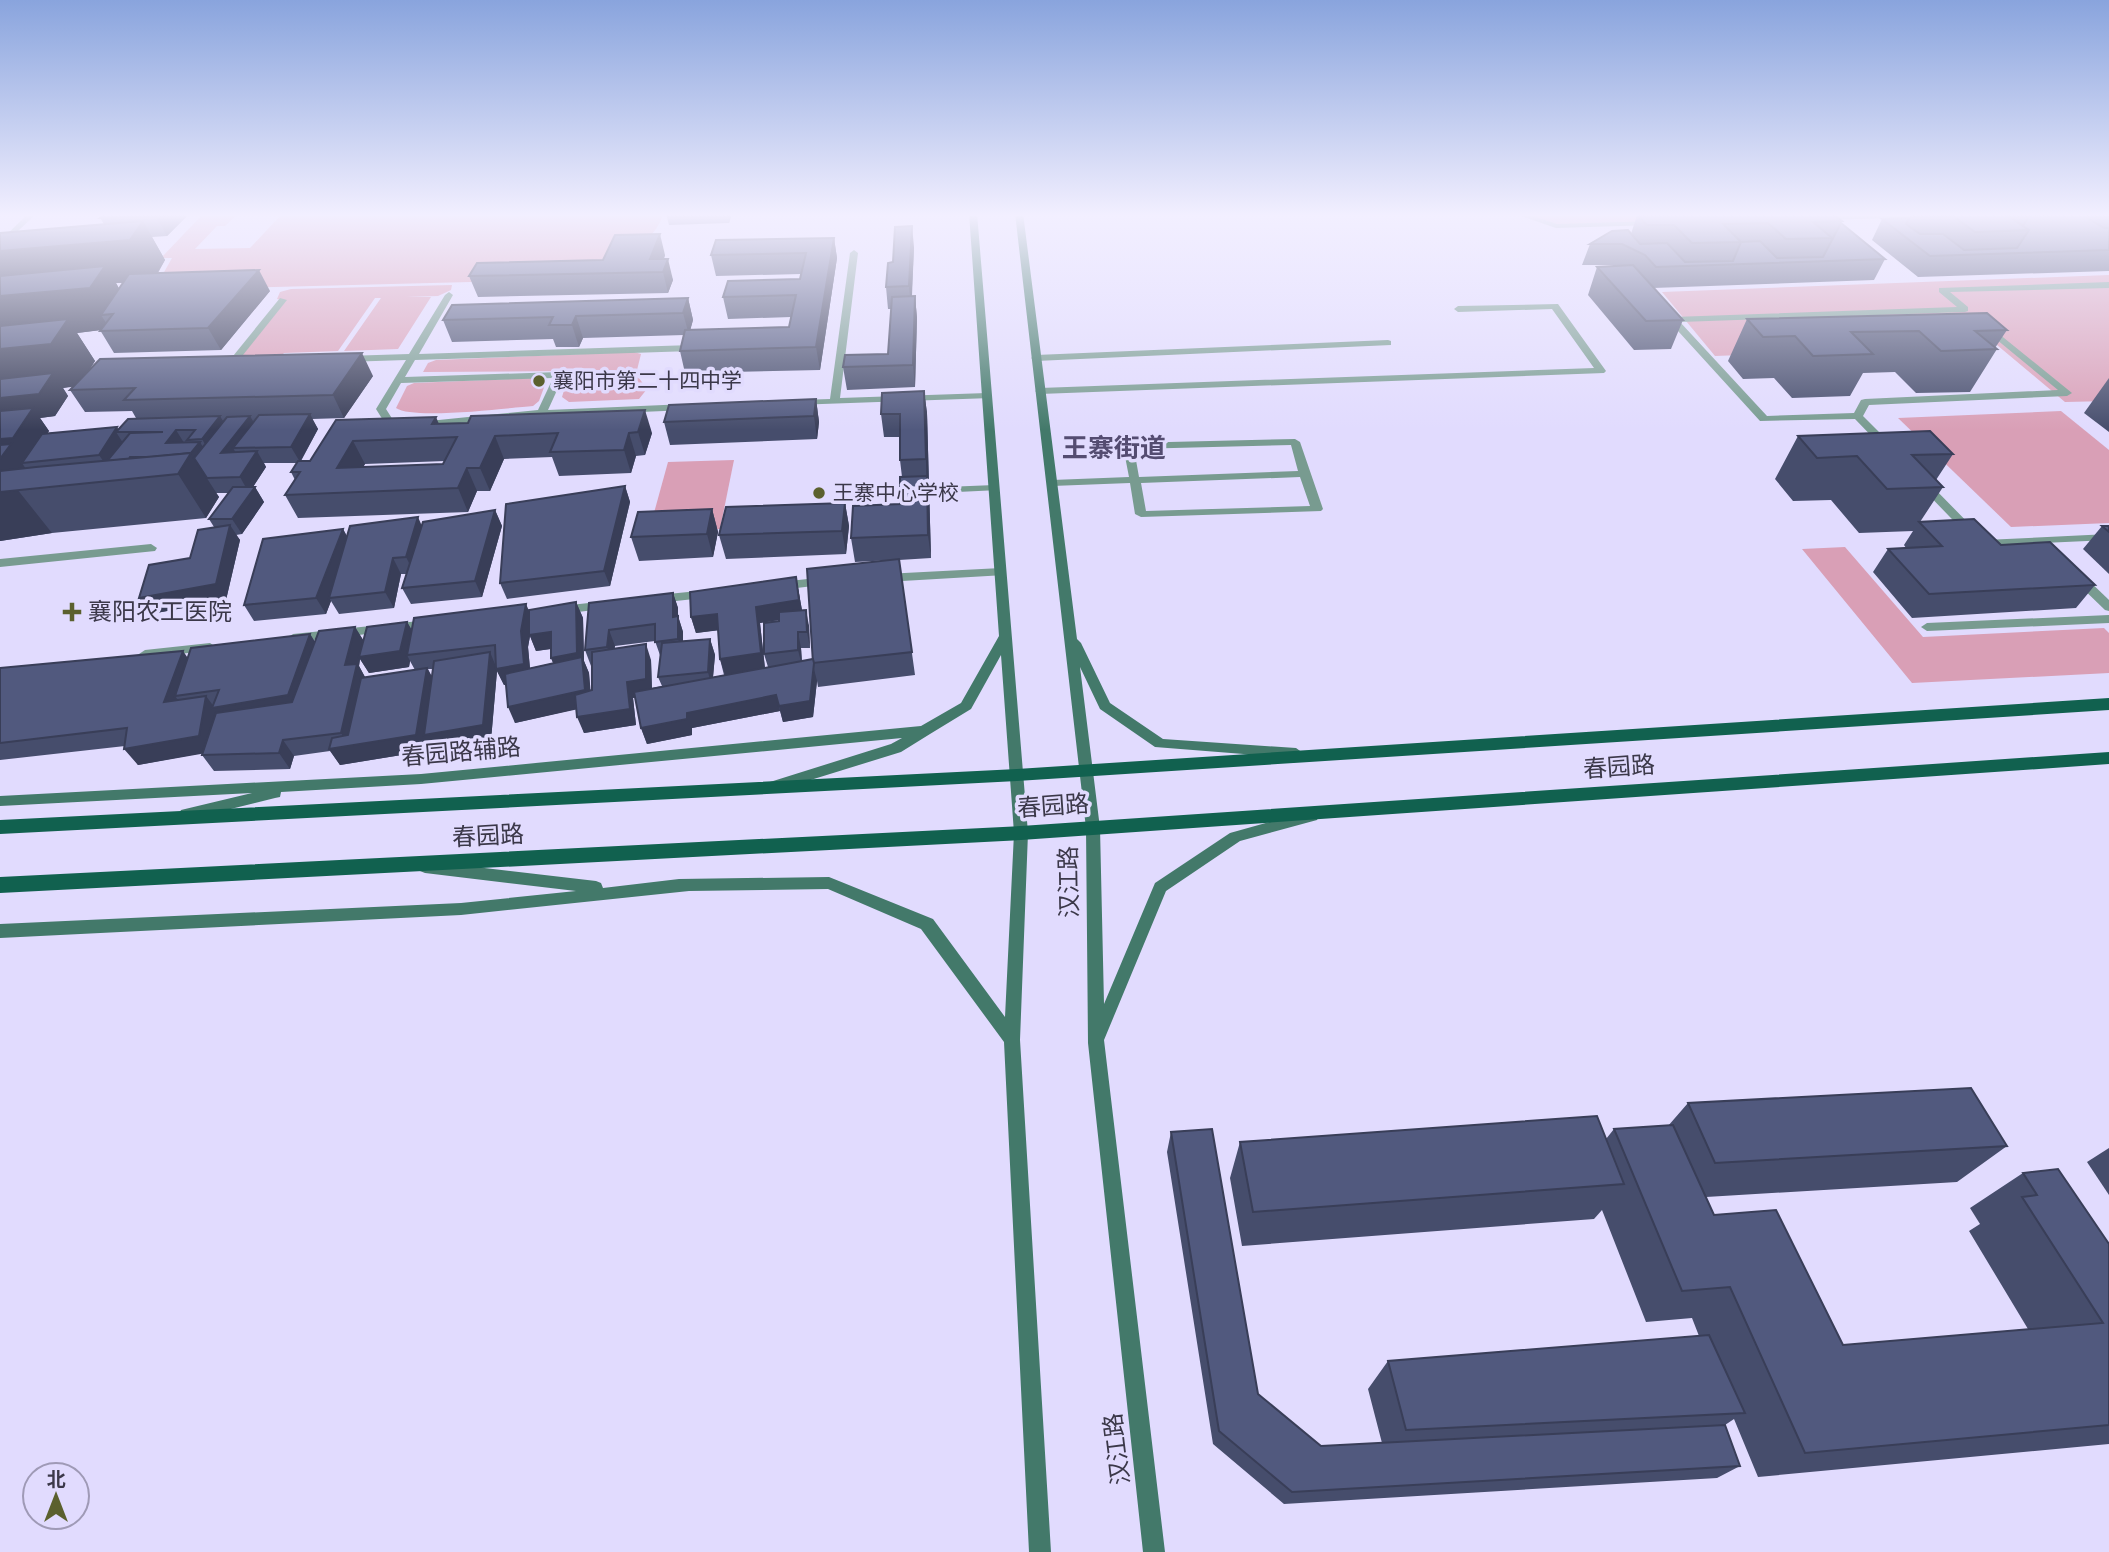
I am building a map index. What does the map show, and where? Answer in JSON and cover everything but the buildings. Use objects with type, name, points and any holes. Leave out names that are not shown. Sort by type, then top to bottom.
[{"type":"main road","name":"汉江路","points":[[979,285],[1021,833],[1012,1040],[1040,1552]]},
{"type":"main road","name":"汉江路","points":[[1028,285],[1093,828],[1096,1043],[1154,1552]]},
{"type":"main road","points":[[1069,629],[1104,706],[1160,744],[1326,755]]},
{"type":"main road","points":[[770,788],[896,748],[966,706],[1006,636]]},
{"type":"main road","name":"春园路","points":[[0,827],[1087,771],[2109,704]]},
{"type":"main road","name":"春园路辅路","points":[[0,801],[421,779],[925,731]]},
{"type":"main road","name":"春园路","points":[[0,885],[1021,833],[2109,758]]},
{"type":"main road","points":[[164,819],[311,785]]},
{"type":"main road","points":[[1096,1043],[1160,887],[1236,837],[1325,812]]},
{"type":"main road","points":[[403,865],[581,887],[829,883],[927,924],[1012,1040]]},
{"type":"main road","points":[[0,931],[461,909],[689,885]]},
{"type":"street","points":[[835,402],[850,285]]},
{"type":"street","points":[[1858,416],[1865,402],[2067,393],[1942,290],[2095,285]]},
{"type":"street","points":[[449,295],[382,409],[390,423],[419,425],[542,413],[695,407]]},
{"type":"street","points":[[232,363],[283,300]]},
{"type":"street","points":[[1041,391],[1601,371],[1555,306],[1458,309]]},
{"type":"street","points":[[1894,453],[1858,416],[1764,419],[1673,320],[1965,309]]},
{"type":"street","points":[[1037,358],[1388,343]]},
{"type":"street","points":[[331,360],[692,348]]},
{"type":"street","points":[[219,363],[243,363]]},
{"type":"street","points":[[399,380],[559,375],[542,413]]},
{"type":"street","points":[[793,403],[987,396]]},
{"type":"street","points":[[1295,442],[1304,474],[1317,509],[1141,514],[1128,446],[1295,442]]},
{"type":"street","points":[[1912,472],[1982,544],[2109,537]]},
{"type":"street","points":[[1052,483],[1304,474]]},
{"type":"street","points":[[894,492],[995,488]]},
{"type":"street","points":[[2040,541],[2050,550]]},
{"type":"street","points":[[0,563],[150,548]]},
{"type":"street","points":[[2070,569],[2109,607]]},
{"type":"street","points":[[869,578],[1001,572]]},
{"type":"street","points":[[760,588],[842,580]]},
{"type":"street","points":[[651,600],[719,593]]},
{"type":"street","points":[[542,612],[624,603]]},
{"type":"street","points":[[1927,627],[2109,619]]},
{"type":"street","points":[[282,639],[446,622]]},
{"type":"street","points":[[145,654],[227,645]]},
{"type":"shaded area","points":[[157,285],[337,285],[154,290]]},
{"type":"shaded area","points":[[452,285],[451,290],[438,296],[406,297],[431,297],[398,349],[344,351],[381,298],[375,298],[338,351],[284,353],[276,361],[232,363],[282,300],[277,299],[280,292],[291,289]]},
{"type":"shaded area","points":[[1835,285],[2109,285],[2109,401],[2065,402],[1997,345],[1715,356],[1662,292]]},
{"type":"shaded area","points":[[634,352],[641,354],[636,374],[647,389],[639,399],[569,402],[562,397],[569,374],[564,371],[423,372],[428,363],[436,360]]},
{"type":"shaded area","points":[[533,378],[546,382],[539,401],[533,406],[440,413],[421,413],[396,408],[407,386],[414,383]]},
{"type":"shaded area","points":[[2061,411],[2109,450],[2109,523],[2011,527],[1898,418]]},
{"type":"shaded area","points":[[734,460],[720,529],[649,531],[668,462]]},
{"type":"shaded area","points":[[1845,547],[1923,637],[2104,628],[2109,633],[2109,673],[1912,683],[1802,549]]},
{"type":"place","name":"襄阳市第二十四中学","points":[[539,381]]},
{"type":"place","name":"王寨中心学校","points":[[819,493]]},
{"type":"place","name":"襄阳农工医院","points":[[72,612]]},
{"type":"district","name":"王寨街道","points":[[1114,448]]}]
